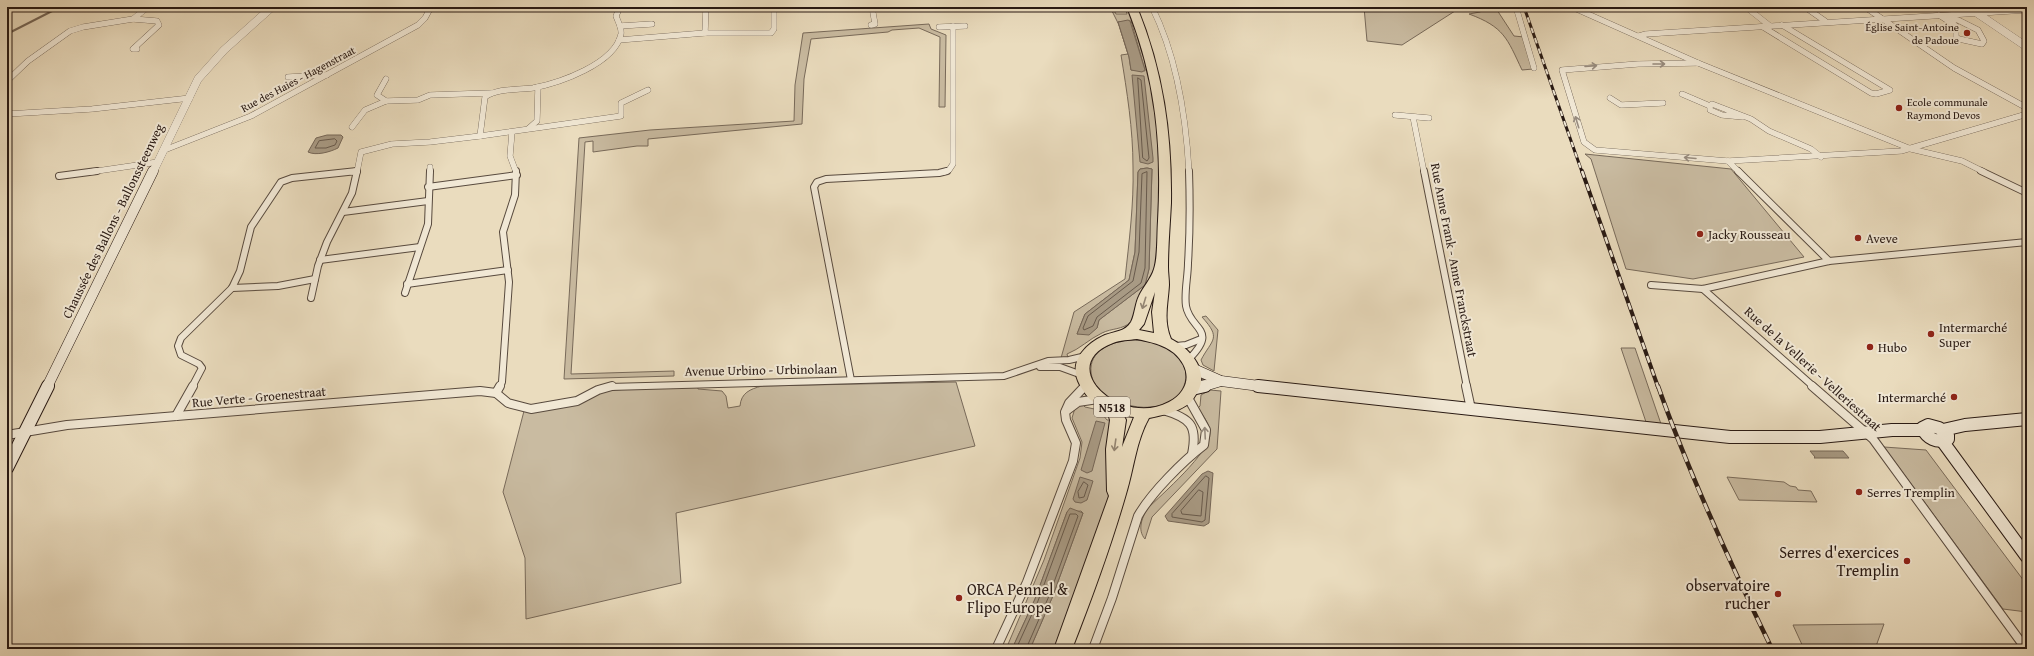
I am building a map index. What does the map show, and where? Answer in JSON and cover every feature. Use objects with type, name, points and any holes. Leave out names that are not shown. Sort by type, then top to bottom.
[{"type":"highway","points":[[1132,7],[1143,34],[1152,69],[1162,132],[1165,200],[1161,268],[1164,278],[1158,319],[1159,327],[1170,343],[1192,364],[1195,379],[1190,392]]},
{"type":"highway","points":[[1125,335],[1137,324],[1146,297],[1161,268]]},
{"type":"highway","points":[[1084,380],[1082,365],[1086,356],[1093,347],[1104,340],[1125,335],[1148,335],[1170,343]]},
{"type":"highway","name":"N518","points":[[1084,380],[1098,399],[1113,407],[1129,412],[1144,413],[1163,410],[1177,404],[1190,392]]},
{"type":"highway","name":"N518","points":[[1113,407],[1118,420],[1113,469],[1116,499]]},
{"type":"highway","name":"N518","points":[[1063,649],[1098,557],[1116,499],[1136,425],[1144,413]]},
{"type":"main road","name":"Chaussée des Ballons - Ballonssteenweg","points":[[7,468],[24,431],[89,304],[198,79],[206,68],[248,27],[272,7]]},
{"type":"main road","points":[[1968,7],[2027,47]]},
{"type":"main road","points":[[1192,364],[1221,381],[1730,437],[1820,437],[1864,432],[1910,429],[1922,430],[1923,426],[1928,425],[1943,436],[2027,557]]},
{"type":"main road","points":[[1190,392],[1221,381]]},
{"type":"main road","points":[[1943,436],[1965,425],[2027,419]]},
{"type":"street","points":[[133,19],[148,7]]},
{"type":"street","name":"Rue des Haies - Hagenstraat","points":[[162,151],[251,116],[329,75],[418,25],[425,18],[431,7]]},
{"type":"street","points":[[352,127],[364,110],[386,101],[418,100],[430,95],[491,92],[538,87],[573,75],[595,64],[614,50],[622,33],[616,16],[620,7]]},
{"type":"street","points":[[705,33],[706,7]]},
{"type":"street","points":[[619,40],[705,33],[771,33],[774,29],[774,7]]},
{"type":"street","points":[[871,25],[876,24],[872,7]]},
{"type":"street","points":[[1152,7],[1166,38],[1183,113],[1190,171],[1190,244],[1186,306],[1188,312],[1202,332],[1201,344],[1192,364]]},
{"type":"street","points":[[1516,7],[1534,68]]},
{"type":"street","points":[[1572,7],[1698,63],[1910,149],[1962,161],[2027,193]]},
{"type":"street","points":[[1746,7],[1770,26]]},
{"type":"street","points":[[1805,7],[1825,21]]},
{"type":"street","points":[[1865,7],[1954,68],[2027,108]]},
{"type":"street","points":[[1639,36],[1646,34],[1763,27],[1825,21],[2027,10]]},
{"type":"street","points":[[1939,15],[1956,26],[1956,37],[1959,40],[1982,44],[1984,41],[1978,30],[1973,27],[1958,20],[1945,18]]},
{"type":"street","points":[[8,79],[28,61],[70,31],[82,27],[133,19],[157,21],[159,24],[133,49],[137,49]]},
{"type":"street","points":[[620,26],[652,22],[651,37]]},
{"type":"street","points":[[1953,24],[1973,27]]},
{"type":"street","points":[[1763,27],[1871,93],[1876,94],[1890,90],[1782,25]]},
{"type":"street","points":[[852,380],[814,188],[817,182],[826,179],[939,173],[950,170],[953,164],[953,26]]},
{"type":"street","points":[[938,27],[965,26]]},
{"type":"street","points":[[1698,63],[1638,64],[1562,70],[1584,142],[1595,150],[1728,161],[1821,157],[1901,151],[2027,114]]},
{"type":"street","points":[[288,77],[329,75]]},
{"type":"street","points":[[386,79],[377,95],[382,100],[386,101]]},
{"type":"street","points":[[527,129],[535,125],[537,122],[538,87]]},
{"type":"street","points":[[311,298],[314,279],[320,260],[327,242],[352,193],[359,154],[364,150],[392,144],[430,142],[480,136],[621,116],[621,103],[648,90]]},
{"type":"street","points":[[480,136],[485,97],[491,92]]},
{"type":"street","points":[[1682,94],[1713,104],[1766,127],[1769,131],[1811,149],[1821,157]]},
{"type":"street","points":[[7,114],[92,109],[190,98]]},
{"type":"street","points":[[1610,98],[1621,105],[1663,103]]},
{"type":"street","points":[[1395,115],[1429,118]]},
{"type":"street","name":"Rue Anne Frank - Anne Franckstraat","points":[[1413,117],[1471,409]]},
{"type":"street","points":[[496,393],[502,382],[509,282],[503,232],[515,195],[517,175],[510,156],[512,132]]},
{"type":"street","points":[[1728,161],[1829,261]]},
{"type":"street","points":[[59,176],[158,162]]},
{"type":"street","points":[[405,294],[407,284],[428,224],[428,187],[430,167]]},
{"type":"street","points":[[176,416],[202,368],[198,363],[187,360],[180,354],[178,347],[180,342],[232,288],[240,270],[251,228],[281,182],[292,178],[357,171]]},
{"type":"street","points":[[428,187],[517,175]]},
{"type":"street","points":[[343,212],[384,208],[428,201]]},
{"type":"street","points":[[1651,285],[1685,289],[1703,289],[1829,261],[2027,242]]},
{"type":"street","points":[[320,260],[379,251],[420,248]]},
{"type":"street","points":[[407,284],[508,270]]},
{"type":"street","points":[[232,288],[278,286],[314,279]]},
{"type":"street","name":"Rue de la Vellerie - Velleriestraat","points":[[1703,289],[1873,439],[2026,649]]},
{"type":"street","points":[[1170,343],[1186,346],[1201,339]]},
{"type":"street","name":"Avenue Urbino - Urbinolaan","points":[[496,393],[508,403],[531,409],[577,401],[598,390],[614,385],[1004,376],[1048,361],[1069,360],[1086,356]]},
{"type":"street","name":"Avenue Urbino - Urbinolaan","points":[[1034,367],[1060,367],[1084,380]]},
{"type":"street","points":[[996,649],[1027,582],[1076,449],[1075,439],[1067,427],[1065,418],[1067,406],[1082,391],[1084,380]]},
{"type":"street","name":"Rue Verte - Groenestraat","points":[[7,435],[67,425],[480,391],[496,393]]},
{"type":"street","points":[[1093,649],[1112,598],[1138,516],[1144,505],[1192,454],[1204,445],[1206,430],[1190,392]]},
{"type":"street","points":[[1066,411],[1078,402],[1098,399]]},
{"type":"street","points":[[1163,410],[1183,416],[1191,422],[1195,429],[1192,454]]},
{"type":"shaded area","points":[[1110,7],[1112,7],[1116,14],[1127,14],[1125,7],[1128,7],[1138,34],[1145,61],[1156,117],[1160,173],[1157,266],[1151,287],[1135,323],[1131,322],[1121,328],[1102,333],[1067,354],[1068,358],[1061,358],[1074,312],[1125,279],[1133,195],[1133,153],[1131,125],[1121,55],[1128,54],[1124,40],[1129,57],[1131,70],[1145,70],[1131,21],[1118,22],[1119,25]],"holes":[[[1140,169],[1152,169],[1149,269],[1145,285],[1099,320],[1097,328],[1091,332],[1077,334],[1085,314],[1129,280],[1135,252],[1138,172]]]},
{"type":"shaded area","points":[[1364,7],[1458,7],[1455,11],[1402,45],[1367,41]]},
{"type":"shaded area","points":[[1486,8],[1497,10],[1514,36],[1524,37],[1533,69],[1522,70],[1503,35],[1490,24],[1469,14],[1480,12]]},
{"type":"shaded area","points":[[929,24],[931,29],[946,35],[945,107],[939,107],[940,37],[919,28],[892,30],[888,32],[811,39],[804,79],[802,124],[648,139],[648,146],[593,152],[593,141],[585,142],[571,374],[674,371],[674,376],[564,379],[579,138],[650,130],[794,121],[795,85],[803,33]]},
{"type":"shaded area","name":"Jacky Rousseau","points":[[1585,154],[1731,169],[1804,257],[1693,279],[1626,269],[1591,159]]},
{"type":"shaded area","points":[[1206,316],[1218,330],[1214,371],[1203,365],[1201,360],[1213,339],[1212,330],[1202,317]]},
{"type":"shaded area","points":[[1128,340],[1157,344],[1175,353],[1185,367],[1185,382],[1178,395],[1163,404],[1142,407],[1115,401],[1107,397],[1099,390],[1091,372],[1091,365],[1094,358],[1097,353],[1108,345]]},
{"type":"shaded area","points":[[1621,348],[1635,348],[1661,424],[1646,422]]},
{"type":"shaded area","points":[[956,382],[975,446],[676,513],[681,583],[526,619],[525,558],[503,492],[524,411],[601,391],[697,384],[698,389],[722,391],[726,396],[728,408],[740,406],[742,398],[747,392],[762,386]]},
{"type":"shaded area","points":[[1210,390],[1221,391],[1217,449],[1152,517],[1145,539],[1141,532],[1141,524],[1147,509],[1194,462],[1203,451],[1208,441],[1210,433],[1209,426],[1198,408],[1200,406],[1201,395]]},
{"type":"shaded area","points":[[1082,404],[1085,407],[1099,410],[1107,420],[1112,420],[1108,503],[1054,649],[1030,649],[1052,598],[1083,513],[1081,511],[1067,512],[1035,599],[1012,649],[1006,649],[1044,560],[1080,458],[1082,442],[1072,418],[1075,408]]},
{"type":"shaded area","points":[[1884,447],[1926,450],[2027,585],[2027,612],[2003,609]]},
{"type":"shaded area","points":[[1727,477],[1784,482],[1790,486],[1796,487],[1798,490],[1811,491],[1817,502],[1739,500]]},
{"type":"shaded area","points":[[1884,624],[1875,649],[1804,649],[1793,625]]},
{"type":"water","points":[[1130,21],[1145,70],[1142,72],[1131,70],[1129,57],[1118,22]]},
{"type":"water","points":[[1132,75],[1144,76],[1153,158],[1153,162],[1148,164],[1140,162]]},
{"type":"water","points":[[327,135],[341,135],[343,137],[338,148],[319,154],[308,152],[316,138]]},
{"type":"water","points":[[1140,169],[1152,169],[1149,269],[1145,285],[1099,320],[1097,328],[1089,335],[1077,334],[1085,314],[1129,280],[1135,252],[1138,172]]},
{"type":"water","points":[[1096,421],[1105,423],[1092,471],[1087,473],[1081,470]]},
{"type":"water","points":[[1810,451],[1843,451],[1849,458],[1814,458],[1815,457]]},
{"type":"water","points":[[1208,471],[1213,473],[1209,523],[1204,526],[1168,521],[1165,516],[1202,474]]},
{"type":"water","points":[[1080,477],[1093,481],[1087,500],[1081,503],[1075,502],[1073,499]]},
{"type":"water","points":[[1070,508],[1083,513],[1052,598],[1030,649],[1012,649],[1035,599],[1067,512]]},
{"type":"waterway","points":[[7,34],[60,7]]},
{"type":"railway","points":[[1524,7],[1582,172]]},
{"type":"railway","points":[[1582,171],[1658,387]]},
{"type":"railway","points":[[1658,386],[1683,453],[1711,519],[1772,649]]},
{"type":"place","name":"Église Saint-Antoine de Padoue","points":[[1967,33]]},
{"type":"place","name":"Ecole communale Raymond Devos","points":[[1899,108]]},
{"type":"place","name":"Jacky Rousseau","points":[[1700,234]]},
{"type":"place","name":"Aveve","points":[[1858,238]]},
{"type":"place","name":"Intermarché Super","points":[[1931,334]]},
{"type":"place","name":"Hubo","points":[[1870,347]]},
{"type":"place","name":"Intermarché","points":[[1954,397]]},
{"type":"place","name":"Serres Tremplin","points":[[1859,492]]},
{"type":"place","name":"Serres d'exercices Tremplin","points":[[1907,561]]},
{"type":"place","name":"observatoire rucher","points":[[1778,594]]},
{"type":"place","name":"ORCA Pennel & Flipo Europe","points":[[959,598]]}]
